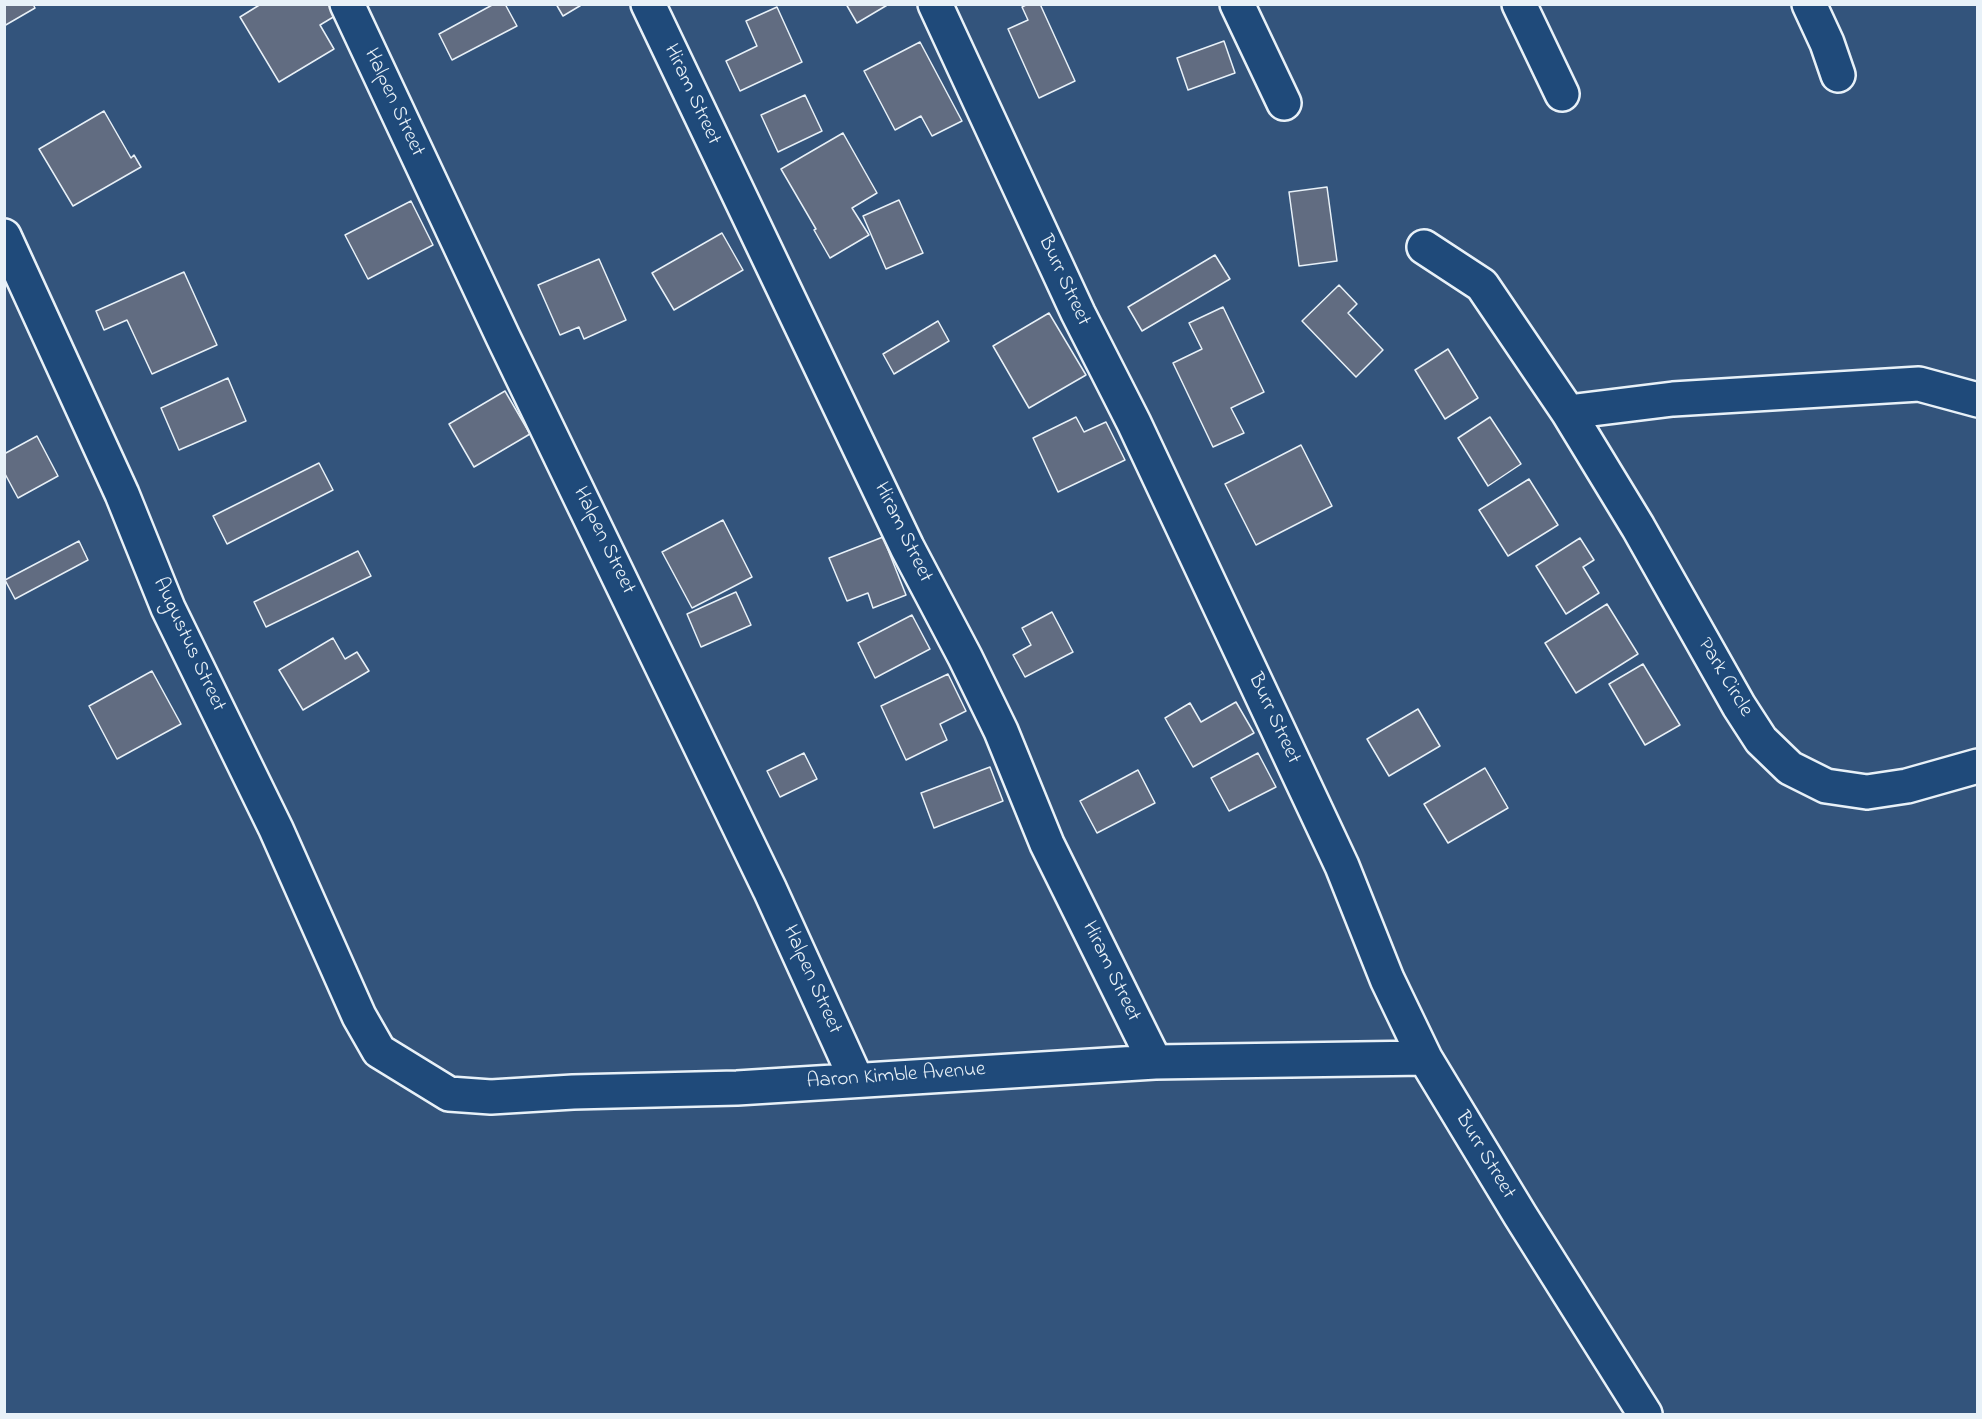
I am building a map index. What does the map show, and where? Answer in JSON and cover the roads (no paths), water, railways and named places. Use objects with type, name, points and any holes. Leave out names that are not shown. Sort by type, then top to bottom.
[{"type":"street","name":"Halpen Street","points":[[347,4],[498,326],[770,890],[856,1079]]},
{"type":"street","name":"Hiram Street","points":[[648,4],[907,547],[1001,731],[1047,844],[1155,1062]]},
{"type":"street","name":"Burr Street","points":[[935,4],[1078,313],[1134,423],[1342,866],[1387,979],[1425,1058],[1645,1414]]},
{"type":"street","points":[[1237,4],[1284,103]]},
{"type":"street","points":[[1519,4],[1562,94]]},
{"type":"street","points":[[1809,4],[1827,43],[1838,75]]},
{"type":"street","name":"Augustus Street","points":[[4,236],[122,494],[168,608],[276,829],[359,1016],[379,1051]]},
{"type":"street","name":"Park Circle","points":[[1424,247],[1482,285],[1568,412],[1638,527],[1739,706],[1761,740],[1790,768],[1826,786],[1867,792],[1907,786],[1977,766]]},
{"type":"street","points":[[1568,412],[1673,399],[1919,384],[1977,400]]},
{"type":"street","name":"Aaron Kimble Avenue","points":[[379,1051],[449,1094],[491,1097],[573,1092],[737,1088],[1155,1062],[1425,1058]]}]
